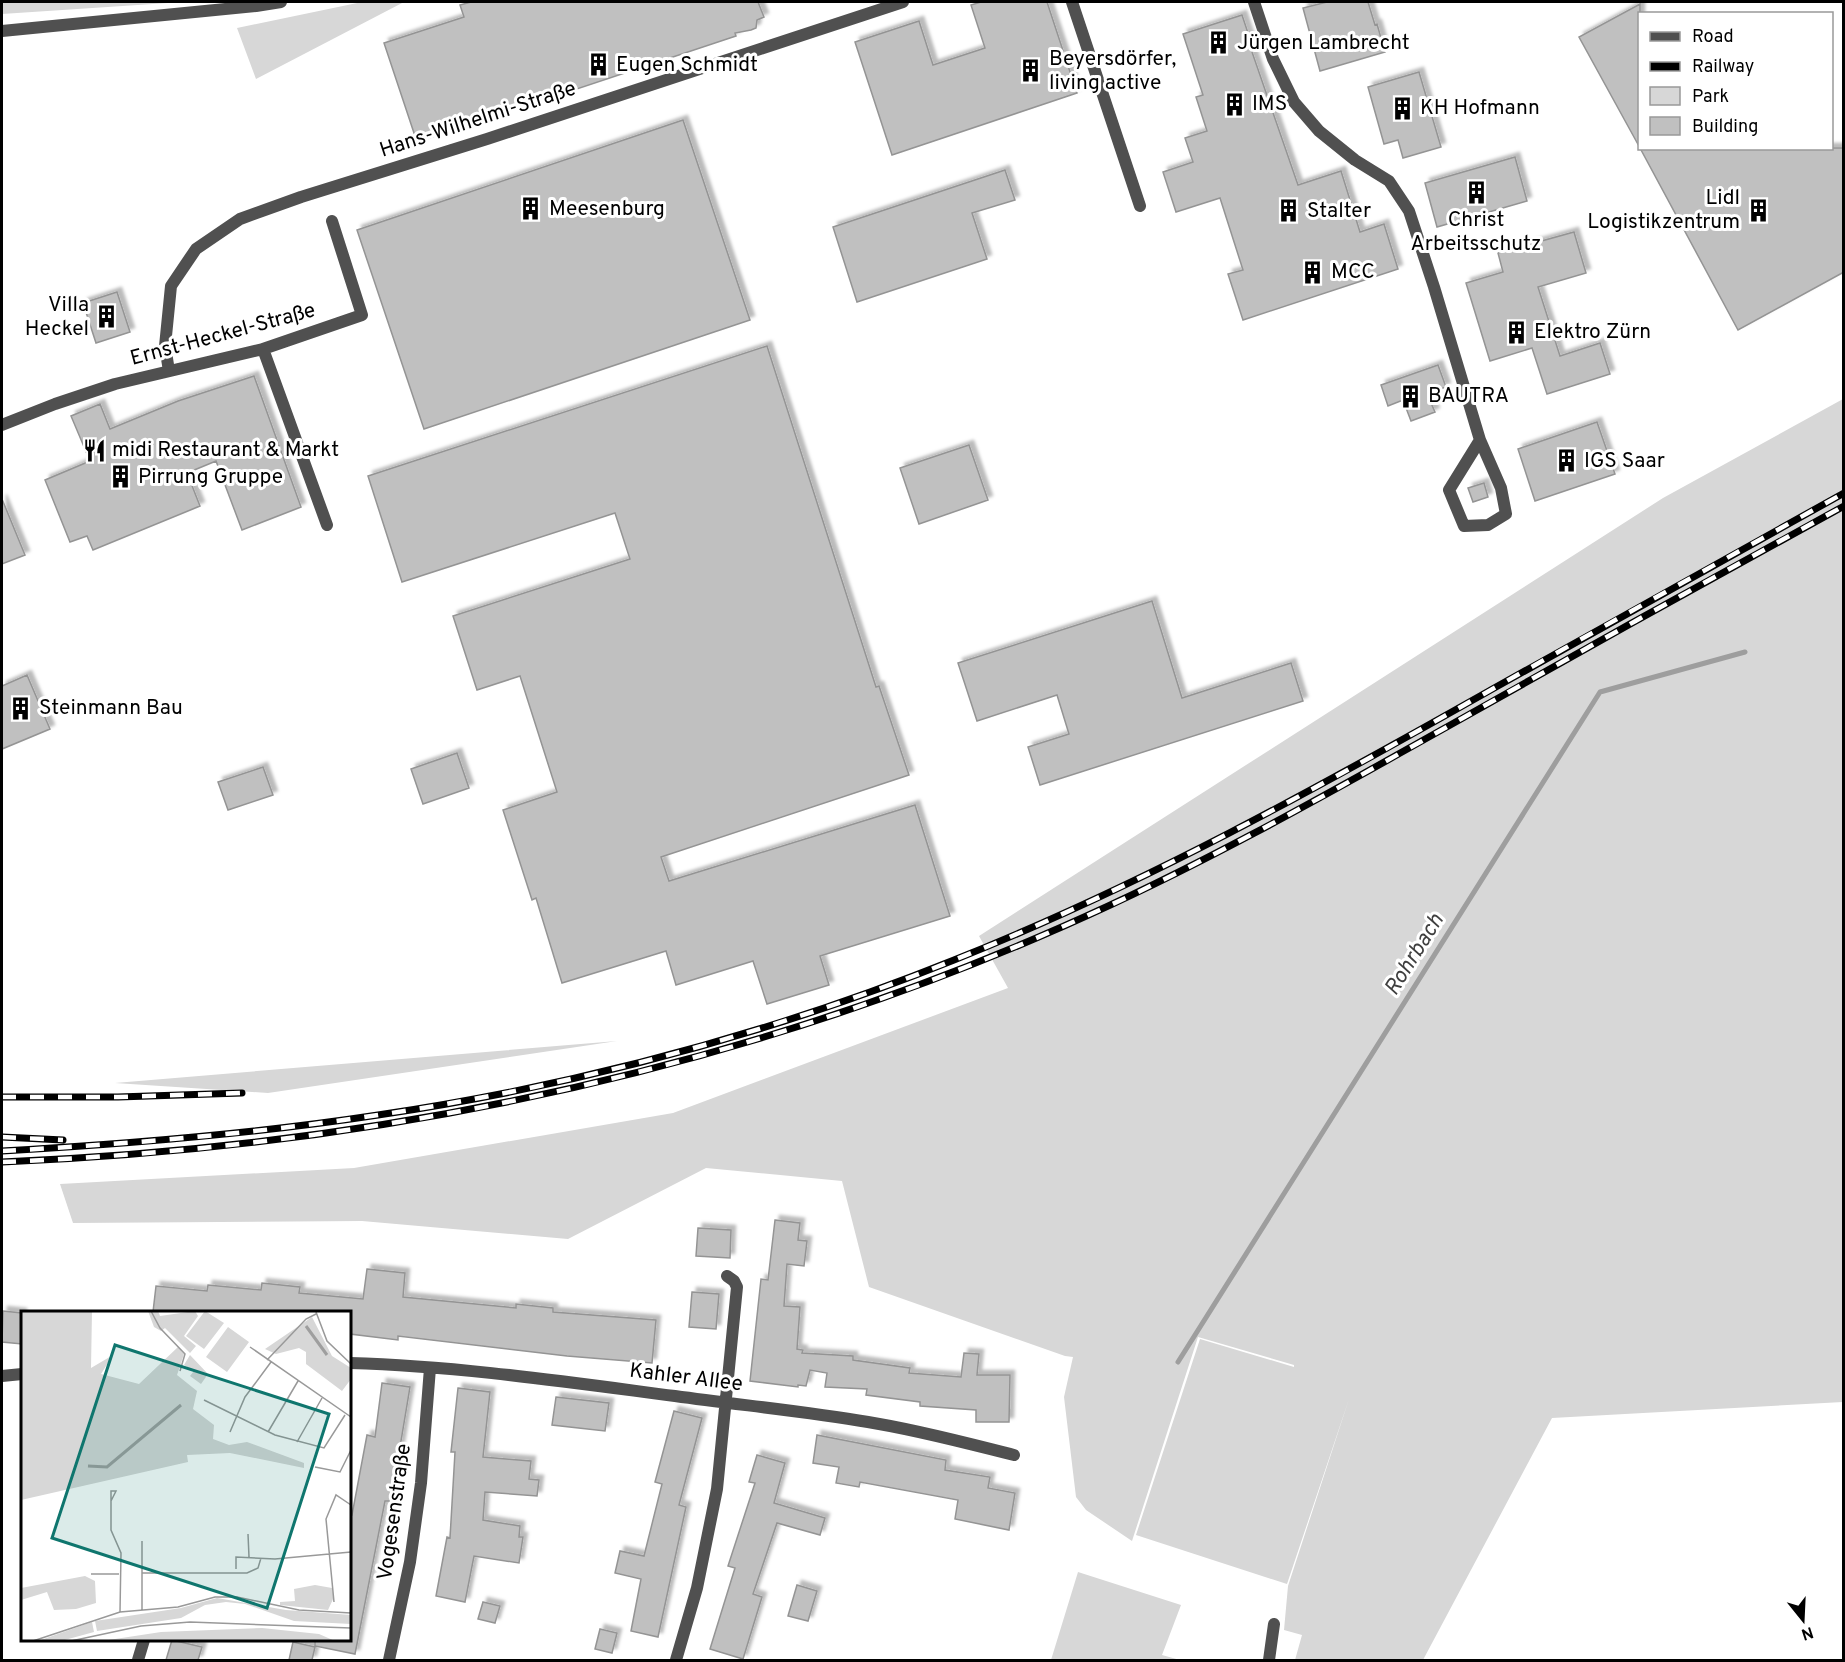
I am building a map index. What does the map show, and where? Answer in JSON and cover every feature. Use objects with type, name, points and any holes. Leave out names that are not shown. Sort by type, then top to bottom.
[{"type":"street","points":[[2,31],[281,2]]},
{"type":"street","name":"Hans-Wilhelmi-Straße","points":[[170,371],[165,346],[171,286],[196,249],[240,219],[312,193],[487,139],[903,2]]},
{"type":"street","points":[[1072,2],[1140,206]]},
{"type":"street","points":[[1254,2],[1273,59],[1294,102],[1319,131],[1355,160],[1389,181],[1409,211],[1480,440],[1501,488],[1506,514],[1488,525],[1464,526],[1449,490],[1480,440]]},
{"type":"street","name":"Ernst-Heckel-Straße","points":[[2,425],[115,384],[263,349],[362,315],[332,221]]},
{"type":"street","points":[[263,349],[327,525]]},
{"type":"street","points":[[676,1660],[697,1588],[717,1489],[736,1287],[734,1281],[727,1276]]},
{"type":"street","name":"Kahler Allee","points":[[351,1363],[552,1380],[869,1422],[941,1436],[1014,1455]]},
{"type":"street","name":"Vogesenstraße","points":[[389,1660],[410,1562],[421,1483],[430,1368]]},
{"type":"street","points":[[2,1376],[21,1374]]},
{"type":"street","points":[[1269,1660],[1274,1624]]},
{"type":"street","points":[[138,1660],[144,1641]]},
{"type":"green space","points":[[2,2],[183,2],[2,14]]},
{"type":"green space","points":[[362,2],[404,2],[256,79],[237,28]]},
{"type":"green space","points":[[1843,399],[1843,1402],[1552,1418],[1423,1660],[1295,1660],[1302,1635],[1284,1630],[1288,1586],[1349,1399],[1287,1584],[1136,1535],[1200,1339],[1294,1367],[1294,1365],[1198,1337],[1132,1541],[1086,1510],[1076,1497],[1064,1397],[1073,1357],[869,1287],[842,1181],[706,1168],[568,1239],[362,1221],[73,1223],[60,1184],[354,1168],[673,1113],[1008,988],[979,936],[1663,498]]},
{"type":"green space","points":[[617,1041],[268,1093],[115,1083]]},
{"type":"green space","points":[[1078,1572],[1181,1605],[1162,1655],[1180,1660],[1051,1660]]},
{"type":"building","points":[[471,2],[758,2],[764,17],[757,20],[756,28],[735,33],[736,36],[417,142],[384,43],[464,17],[460,5]]},
{"type":"building","points":[[981,2],[1047,2],[1077,93],[892,155],[855,42],[919,21],[933,65],[985,48],[971,5]]},
{"type":"building","points":[[1327,2],[1368,2],[1385,52],[1320,71],[1303,8]]},
{"type":"building","points":[[1640,4],[1640,12],[1638,12],[1638,144],[1579,37]]},
{"type":"building","points":[[1242,15],[1254,51],[1252,52],[1298,185],[1341,171],[1360,232],[1384,224],[1398,269],[1243,320],[1228,274],[1243,270],[1220,198],[1176,212],[1163,172],[1193,162],[1185,138],[1207,131],[1196,97],[1203,95],[1183,34]]},
{"type":"building","name":"KH Hofmann","points":[[1419,72],[1441,147],[1403,158],[1398,140],[1384,144],[1368,87]]},
{"type":"building","points":[[683,120],[750,320],[424,429],[357,230]]},
{"type":"building","name":"Lidl Logistikzentrum","points":[[1833,148],[1844,148],[1844,272],[1738,330],[1641,150],[1833,150]]},
{"type":"building","name":"Christ Arbeitsschutz","points":[[1515,157],[1527,201],[1437,227],[1425,183]]},
{"type":"building","points":[[1005,170],[1015,200],[972,213],[987,259],[857,302],[833,227]]},
{"type":"building","points":[[1574,232],[1586,273],[1538,287],[1560,356],[1600,343],[1610,374],[1547,394],[1532,348],[1490,361],[1466,283],[1503,272],[1498,253]]},
{"type":"building","name":"Villa Heckel","points":[[117,292],[130,332],[96,343],[83,303]]},
{"type":"building","points":[[767,346],[876,687],[879,686],[909,775],[661,857],[669,881],[915,805],[950,916],[820,956],[829,985],[767,1004],[753,961],[676,985],[666,951],[562,983],[536,898],[532,900],[503,810],[557,792],[520,676],[477,690],[453,616],[630,559],[615,513],[402,582],[368,476]]},
{"type":"building","name":"BAUTRA","points":[[1438,365],[1446,387],[1435,391],[1438,400],[1431,403],[1435,412],[1411,421],[1403,400],[1388,406],[1381,385]]},
{"type":"building","points":[[254,376],[301,507],[242,530],[216,461],[187,473],[200,506],[93,550],[87,536],[70,542],[45,480],[90,461],[71,416],[100,404],[110,429],[178,401]]},
{"type":"building","name":"IGS Saar","points":[[1597,422],[1615,474],[1535,501],[1518,449]]},
{"type":"building","points":[[969,445],[988,500],[919,524],[900,468]]},
{"type":"building","points":[[1484,483],[1488,497],[1473,502],[1468,488]]},
{"type":"building","points":[[2,499],[25,555],[2,564]]},
{"type":"building","points":[[1152,601],[1182,698],[1291,663],[1303,701],[1040,785],[1028,747],[1069,734],[1057,695],[977,721],[958,663]]},
{"type":"building","name":"Steinmann Bau","points":[[27,675],[50,729],[2,749],[2,686]]},
{"type":"building","points":[[457,753],[469,788],[423,804],[411,769]]},
{"type":"building","points":[[263,767],[273,795],[228,810],[218,782]]},
{"type":"building","points":[[775,1220],[800,1223],[798,1240],[807,1241],[804,1266],[787,1264],[784,1306],[800,1307],[797,1349],[803,1350],[802,1353],[853,1356],[853,1360],[910,1368],[909,1373],[961,1377],[964,1353],[979,1354],[977,1375],[1010,1375],[1009,1422],[976,1422],[976,1410],[920,1406],[920,1402],[866,1395],[867,1389],[825,1387],[827,1373],[810,1370],[806,1386],[750,1381],[761,1279],[768,1280]]},
{"type":"building","points":[[698,1228],[731,1230],[730,1258],[696,1256]]},
{"type":"building","points":[[367,1269],[405,1273],[403,1297],[516,1308],[516,1304],[553,1308],[553,1312],[656,1320],[652,1363],[567,1356],[398,1336],[398,1340],[351,1334],[351,1311],[153,1311],[156,1286],[207,1291],[208,1285],[261,1290],[262,1283],[300,1287],[299,1293],[363,1299]]},
{"type":"building","points":[[692,1292],[719,1294],[716,1329],[689,1327]]},
{"type":"building","points":[[3,1311],[21,1313],[21,1344],[2,1342]]},
{"type":"building","points":[[382,1383],[410,1387],[391,1501],[385,1501],[355,1654],[315,1646],[315,1641],[351,1641],[351,1515],[367,1435],[375,1437]]},
{"type":"building","points":[[458,1388],[490,1392],[483,1457],[531,1461],[529,1479],[539,1480],[537,1496],[485,1492],[483,1520],[520,1526],[519,1537],[523,1537],[519,1563],[474,1556],[465,1602],[436,1596],[447,1537],[450,1538],[455,1452],[451,1452]]},
{"type":"building","points":[[556,1397],[609,1403],[605,1431],[552,1425]]},
{"type":"building","points":[[674,1411],[702,1418],[679,1505],[686,1507],[658,1637],[631,1631],[641,1579],[615,1573],[620,1551],[644,1556],[662,1484],[655,1482]]},
{"type":"building","points":[[817,1435],[946,1460],[945,1470],[990,1477],[988,1488],[1015,1493],[1009,1530],[955,1519],[958,1500],[860,1482],[859,1487],[836,1483],[839,1467],[813,1463]]},
{"type":"building","points":[[757,1455],[785,1463],[774,1503],[825,1518],[820,1535],[777,1523],[753,1594],[762,1597],[743,1659],[710,1649],[735,1568],[728,1566],[755,1483],[749,1482]]},
{"type":"building","points":[[797,1585],[817,1591],[808,1621],[788,1616]]},
{"type":"building","points":[[483,1602],[500,1606],[495,1623],[478,1619]]},
{"type":"building","points":[[600,1629],[617,1633],[612,1653],[595,1649]]},
{"type":"building","points":[[172,1641],[202,1647],[198,1660],[166,1660]]},
{"type":"building","points":[[293,1642],[315,1647],[312,1660],[289,1660]]},
{"type":"waterway","name":"Rohrbach","points":[[1178,1362],[1600,692],[1745,652]]},
{"type":"railway","points":[[2,1151],[237,1133],[331,1122],[451,1103],[598,1073],[670,1054],[743,1034],[884,987],[954,960],[1094,900],[1230,833],[1297,798],[1844,493]]},
{"type":"railway","points":[[2,1162],[139,1154],[275,1140],[410,1120],[544,1094],[676,1062],[807,1024],[936,978],[1064,926],[1166,879],[1363,774],[1844,506]]},
{"type":"railway","points":[[2,1097],[118,1097],[242,1093]]},
{"type":"railway","points":[[2,1137],[63,1140]]},
{"type":"place","name":"Jürgen Lambrecht","points":[[1219,43]]},
{"type":"place","name":"Eugen Schmidt","points":[[598,65]]},
{"type":"place","name":"Beyersdörfer, living active","points":[[1031,71]]},
{"type":"place","name":"IMS","points":[[1234,104]]},
{"type":"place","name":"KH Hofmann","points":[[1402,108]]},
{"type":"place","name":"Christ Arbeitsschutz","points":[[1476,192]]},
{"type":"place","name":"Meesenburg","points":[[531,209]]},
{"type":"place","name":"Lidl Logistikzentrum","points":[[1758,210]]},
{"type":"place","name":"Stalter","points":[[1289,211]]},
{"type":"place","name":"MCC","points":[[1313,272]]},
{"type":"place","name":"Villa Heckel","points":[[107,317]]},
{"type":"place","name":"Elektro Zürn","points":[[1516,332]]},
{"type":"place","name":"BAUTRA","points":[[1410,396]]},
{"type":"place","name":"midi Restaurant & Markt","points":[[94,450]]},
{"type":"place","name":"IGS Saar","points":[[1566,461]]},
{"type":"place","name":"Pirrung Gruppe","points":[[120,477]]},
{"type":"place","name":"Steinmann Bau","points":[[21,708]]}]
